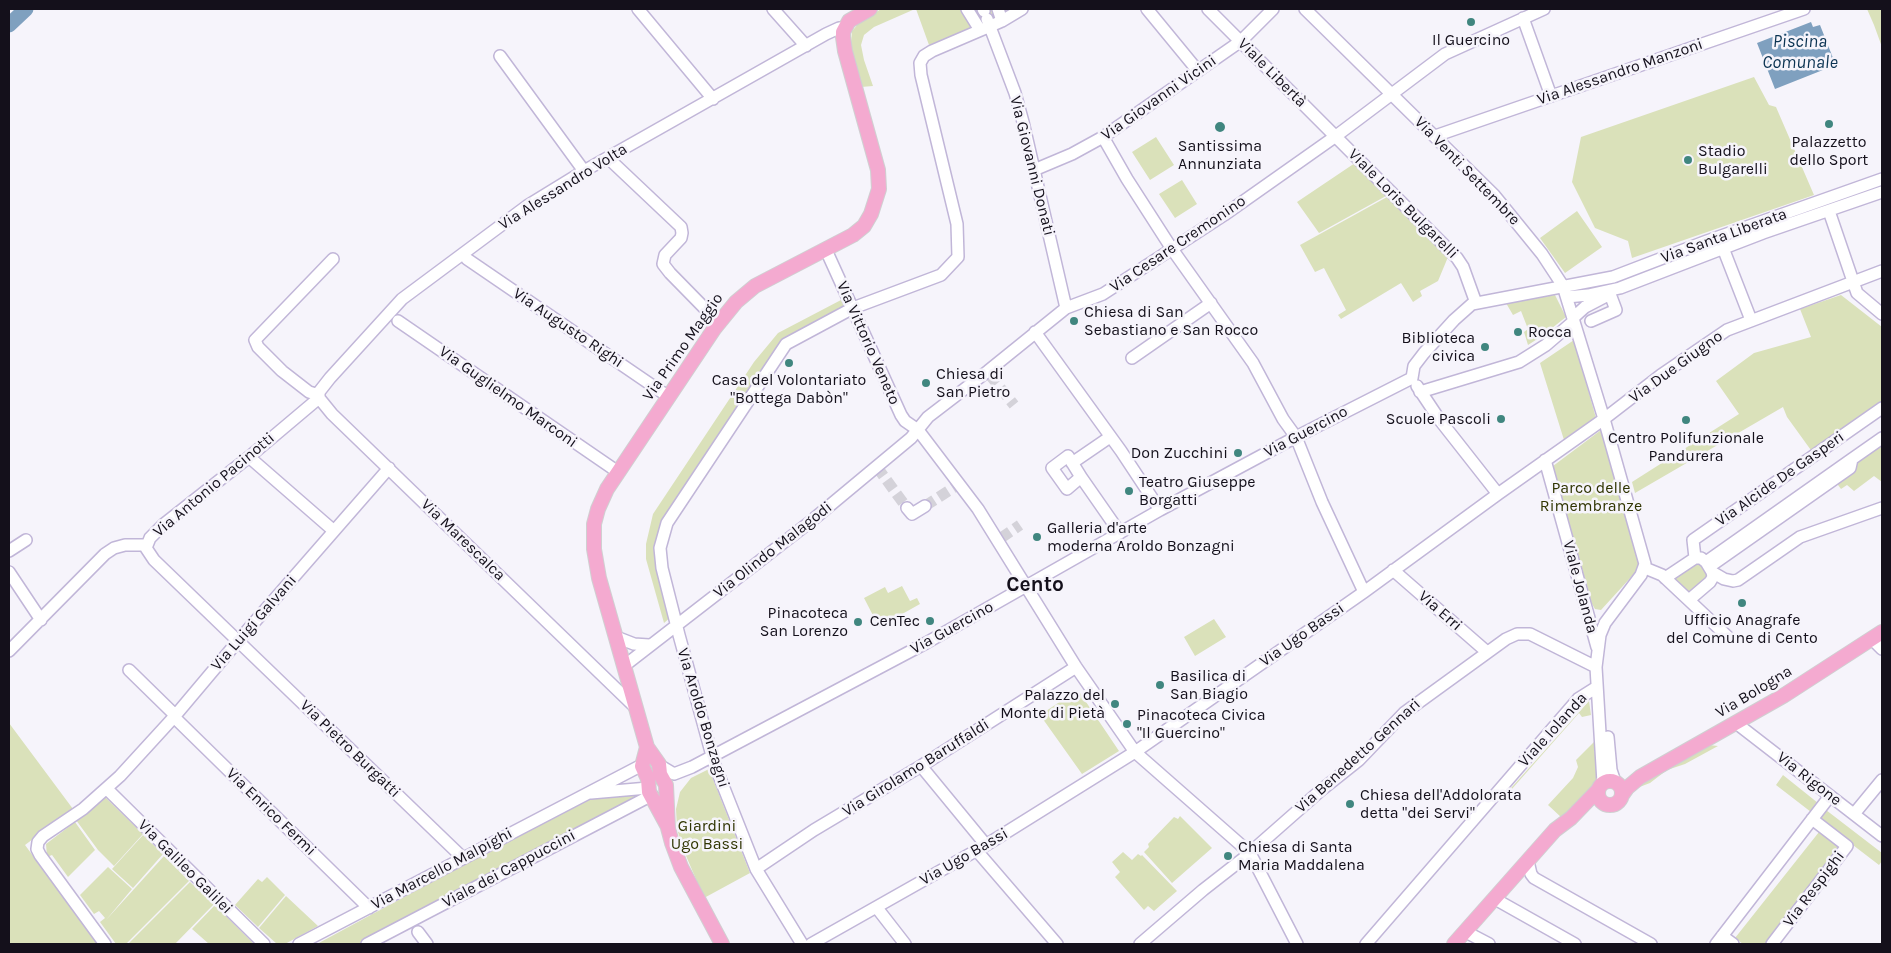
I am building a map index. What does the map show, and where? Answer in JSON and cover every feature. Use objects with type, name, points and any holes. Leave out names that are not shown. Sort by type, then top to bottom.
[{"type":"main road","points":[[844,28],[851,19],[870,9]]},
{"type":"main road","name":"Via Primo Maggio","points":[[722,944],[681,867],[668,828],[657,809],[661,787],[648,779],[649,759],[597,567],[593,531],[600,503],[618,472],[719,323],[748,290],[846,240],[864,226],[874,208],[879,189],[874,153],[844,46],[842,37],[844,28]]},
{"type":"main road","name":"Via Bologna","points":[[1454,944],[1555,830],[1611,787],[1630,784],[1783,696],[1877,636]]},
{"type":"main road","name":"Via Bologna","points":[[1571,818],[1609,805],[1600,800],[1611,787]]},
{"type":"street","points":[[638,9],[713,99]]},
{"type":"street","points":[[773,9],[806,46]]},
{"type":"street","name":"Via Giovanni Donati","points":[[967,9],[985,19],[1018,105],[1066,308]]},
{"type":"street","points":[[998,9],[1002,21]]},
{"type":"street","points":[[985,19],[1002,21],[1022,9]]},
{"type":"street","points":[[1147,9],[1198,71]]},
{"type":"street","name":"Viale Libertà","points":[[1208,9],[1335,135]]},
{"type":"street","name":"Via Giovanni Vicini","points":[[1034,170],[1072,154],[1103,137],[1241,41],[1273,9]]},
{"type":"street","name":"Via Venti Settembre","points":[[1305,9],[1494,195],[1542,254],[1563,286],[1643,554],[1644,568]]},
{"type":"street","name":"Via Cesare Cremonino","points":[[918,430],[928,417],[1066,308],[1102,294],[1172,249],[1335,135],[1446,54],[1544,9]]},
{"type":"street","name":"Via Alessandro Manzoni","points":[[1435,136],[1804,9]]},
{"type":"street","points":[[1523,18],[1551,96]]},
{"type":"street","name":"Via Aroldo Bonzagni","points":[[802,944],[756,869],[711,755],[662,568],[660,548],[667,523],[786,344],[853,308],[941,275],[958,257],[957,224],[920,67],[927,53],[985,19]]},
{"type":"street","name":"Via Alessandro Volta","points":[[319,396],[319,392],[330,378],[406,295],[527,206],[584,171],[834,30],[844,28]]},
{"type":"street","points":[[500,56],[584,171]]},
{"type":"street","points":[[1266,178],[1268,180],[1335,135]]},
{"type":"street","name":"Viale Loris Bulgarelli","points":[[1335,135],[1461,262],[1476,303]]},
{"type":"street","points":[[1103,137],[1127,179],[1172,249],[1253,363],[1296,437],[1322,502],[1364,592]]},
{"type":"street","points":[[608,158],[680,228],[681,238],[665,255],[663,264],[719,323]]},
{"type":"street","name":"Via Santa Liberata","points":[[1476,303],[1600,280],[1624,273],[1707,241],[1882,180]]},
{"type":"street","name":"Via Santa Liberata","points":[[1567,297],[1601,293],[1633,283],[1723,248],[1882,192]]},
{"type":"street","points":[[1829,211],[1860,296],[1882,314]]},
{"type":"street","points":[[1723,248],[1751,320]]},
{"type":"street","name":"Via Vittorio Veneto","points":[[826,250],[901,415],[905,421],[918,430],[999,539],[1026,588],[1076,667],[1135,752],[1250,853]]},
{"type":"street","name":"Via Augusto Righi","points":[[467,259],[669,396]]},
{"type":"street","points":[[319,396],[309,392],[282,371],[258,347],[255,340],[334,260]]},
{"type":"street","name":"Via Due Giugno","points":[[1604,419],[1662,375],[1727,330],[1882,271]]},
{"type":"street","name":"Via Santa Liberata","points":[[1420,392],[1518,362],[1546,345],[1585,307],[1633,283]]},
{"type":"street","points":[[1591,321],[1616,310],[1610,294]]},
{"type":"street","points":[[1132,358],[1211,302]]},
{"type":"street","points":[[1476,303],[1454,320],[1424,354],[1414,366],[1412,378],[1439,420],[1498,494]]},
{"type":"street","name":"Via Guglielmo Marconi","points":[[398,321],[618,472]]},
{"type":"street","points":[[1035,332],[1160,510]]},
{"type":"street","name":"Via Guercino","points":[[661,787],[711,755],[1026,588],[1160,510],[1296,437],[1412,378]]},
{"type":"street","name":"Via Antonio Pacinotti","points":[[238,641],[149,555],[146,545],[150,538],[164,524],[249,457],[319,396]]},
{"type":"street","name":"Via Marescalca","points":[[319,396],[328,409],[635,707]]},
{"type":"street","name":"Via Alcide De Gasperi","points":[[1689,600],[1710,582],[1713,577],[1693,540],[1882,408]]},
{"type":"street","name":"Via Ugo Bassi","points":[[811,944],[981,848],[1135,752],[1364,592],[1604,419]]},
{"type":"street","name":"Via Olindo Malagodi","points":[[624,667],[649,645],[818,516],[911,438],[918,430]]},
{"type":"street","points":[[1072,463],[1110,437]]},
{"type":"street","name":"Via Alcide De Gasperi","points":[[1665,578],[1706,565],[1850,468],[1852,459],[1882,438]]},
{"type":"street","points":[[1081,477],[1067,489],[1052,468],[1068,456],[1120,533]]},
{"type":"street","points":[[249,457],[334,531]]},
{"type":"street","name":"Viale Jolanda","points":[[1545,460],[1599,650]]},
{"type":"street","name":"Via Luigi Galvani","points":[[105,944],[40,855],[37,849],[40,839],[107,789],[175,716],[389,468]]},
{"type":"street","points":[[907,508],[912,514],[925,506]]},
{"type":"street","points":[[1706,565],[1724,579],[1738,580],[1800,537],[1882,508]]},
{"type":"street","points":[[9,551],[26,540]]},
{"type":"street","points":[[9,651],[42,620],[105,554],[126,545],[146,545]]},
{"type":"street","points":[[1644,568],[1658,572],[1728,637]]},
{"type":"street","name":"Viale Jolanda","points":[[1599,650],[1600,635],[1604,623],[1638,580],[1644,568]]},
{"type":"street","name":"Via Erri","points":[[1393,570],[1487,652]]},
{"type":"street","points":[[9,572],[42,620]]},
{"type":"street","name":"Via Benedetto Gennari","points":[[1140,944],[1359,760],[1404,712],[1512,636],[1526,633],[1536,636],[1596,667]]},
{"type":"street","points":[[1877,636],[1882,649]]},
{"type":"street","points":[[616,637],[634,644],[649,645]]},
{"type":"street","name":"Via Pietro Burgatti","points":[[238,641],[462,858]]},
{"type":"street","points":[[1599,650],[1596,667],[1597,686],[1611,787]]},
{"type":"street","points":[[1599,650],[1611,787]]},
{"type":"street","points":[[609,681],[624,667]]},
{"type":"street","name":"Via Girolamo Baruffaldi","points":[[756,869],[814,830],[921,766],[1076,667]]},
{"type":"street","points":[[129,670],[175,716]]},
{"type":"street","name":"Viale Iolanda","points":[[1366,944],[1578,699],[1597,686]]},
{"type":"street","name":"Via Enrico Fermi","points":[[175,716],[369,908]]},
{"type":"street","name":"Via Rigone","points":[[1736,723],[1882,836]]},
{"type":"street","points":[[649,759],[661,787]]},
{"type":"street","name":"Via Marcello Malpighi","points":[[299,944],[649,759]]},
{"type":"street","points":[[921,766],[981,848],[1057,944]]},
{"type":"street","points":[[1854,814],[1882,780]]},
{"type":"street","name":"Via Marcello Malpighi","points":[[584,794],[661,787]]},
{"type":"street","name":"Viale dei Cappuccini","points":[[367,944],[661,787]]},
{"type":"street","name":"Via Galileo Galilei","points":[[107,789],[264,944]]},
{"type":"street","points":[[1733,944],[1719,940],[1830,796]]},
{"type":"street","name":"Via Respighi","points":[[1772,944],[1847,846],[1812,819]]},
{"type":"street","points":[[1250,853],[1294,943]]},
{"type":"street","points":[[1528,861],[1532,877],[1651,944]]},
{"type":"street","points":[[1495,899],[1575,944]]},
{"type":"street","points":[[877,908],[904,944]]},
{"type":"street","points":[[418,932],[427,944]]},
{"type":"street","points":[[1466,932],[1489,944]]},
{"type":"green space","points":[[881,9],[915,9],[874,27],[864,35],[861,45],[873,86],[861,87],[852,55],[852,31],[859,23]]},
{"type":"green space","points":[[916,9],[1008,9],[1006,11],[1007,14],[929,45]]},
{"type":"green space","points":[[1867,9],[1882,9],[1882,47],[1874,25]]},
{"type":"green space","name":"Stadio Bulgarelli","points":[[1754,77],[1769,105],[1776,107],[1814,195],[1632,258],[1628,241],[1595,228],[1572,182],[1581,137]]},
{"type":"green space","points":[[1156,137],[1174,165],[1150,180],[1132,152]]},
{"type":"green space","points":[[1355,163],[1386,196],[1319,233],[1297,202]]},
{"type":"green space","points":[[1182,180],[1197,204],[1175,218],[1159,194]]},
{"type":"green space","points":[[1387,197],[1448,257],[1438,281],[1420,291],[1422,296],[1413,302],[1401,283],[1341,319],[1338,315],[1346,310],[1324,268],[1315,272],[1300,245]]},
{"type":"green space","points":[[1577,211],[1602,247],[1565,273],[1540,238]]},
{"type":"green space","points":[[1555,295],[1566,317],[1528,345],[1524,332],[1528,329],[1521,311],[1513,315],[1506,303]]},
{"type":"green space","points":[[1841,295],[1882,327],[1882,405],[1813,453],[1787,417],[1783,407],[1635,493],[1632,482],[1739,414],[1716,381],[1754,353],[1811,337],[1800,309]]},
{"type":"green space","points":[[841,300],[846,309],[787,340],[662,520],[672,616],[664,623],[646,559],[646,544],[653,514],[754,362],[778,333]]},
{"type":"green space","points":[[1574,340],[1596,418],[1564,440],[1540,363]]},
{"type":"green space","name":"Parco delle Rimembranze","points":[[1601,430],[1643,564],[1601,610],[1595,609],[1592,604],[1553,466]]},
{"type":"green space","points":[[1882,442],[1882,482],[1874,476],[1854,491],[1847,485],[1841,489],[1835,481],[1854,461]]},
{"type":"green space","points":[[1699,561],[1709,576],[1689,597],[1669,578]]},
{"type":"green space","points":[[902,586],[910,601],[917,598],[920,604],[879,627],[864,598],[885,587],[888,593]]},
{"type":"green space","points":[[1214,619],[1226,637],[1195,656],[1184,637]]},
{"type":"green space","points":[[1076,691],[1078,694],[1080,693],[1119,751],[1082,774],[1040,715]]},
{"type":"green space","points":[[1589,701],[1591,715],[1582,717],[1579,713],[1504,798],[1503,797]]},
{"type":"green space","points":[[9,723],[73,809],[25,845],[98,944],[9,944]]},
{"type":"green space","points":[[1594,742],[1597,779],[1562,818],[1548,805],[1573,778],[1578,767],[1576,760]]},
{"type":"green space","points":[[1709,745],[1718,746],[1685,764],[1667,770],[1650,783],[1637,788],[1634,787]]},
{"type":"green space","name":"Giardini Ugo Bassi","points":[[709,769],[750,873],[704,898],[681,844],[677,828],[676,809],[680,792],[691,778]]},
{"type":"green space","points":[[1783,775],[1818,803],[1811,812],[1776,785]]},
{"type":"green space","points":[[639,793],[644,804],[511,873],[381,944],[317,944],[591,796]]},
{"type":"green space","points":[[104,796],[143,834],[114,866],[98,850],[76,820]]},
{"type":"green space","points":[[1826,810],[1882,853],[1882,861],[1879,865],[1819,819]]},
{"type":"green space","points":[[1180,816],[1212,848],[1172,883],[1144,852],[1149,847],[1148,844],[1174,817],[1178,819]]},
{"type":"green space","points":[[75,822],[95,850],[68,877],[52,855],[47,857],[46,844]]},
{"type":"green space","points":[[1819,832],[1841,849],[1768,944],[1743,944],[1735,938]]},
{"type":"green space","points":[[143,835],[163,854],[133,888],[112,869]]},
{"type":"green space","points":[[1123,852],[1132,860],[1138,854],[1142,855],[1177,891],[1154,911],[1148,906],[1144,910],[1115,877],[1120,872],[1112,862]]},
{"type":"green space","points":[[164,856],[189,881],[126,944],[116,944],[100,922],[105,918],[99,911],[94,914],[80,895],[108,867],[132,889],[106,920]]},
{"type":"green space","points":[[267,877],[285,895],[258,927],[235,905],[258,879],[262,882]]},
{"type":"green space","points":[[190,882],[214,904],[175,944],[128,944]]},
{"type":"green space","points":[[286,896],[318,926],[285,944],[277,944],[259,928]]},
{"type":"green space","points":[[215,905],[254,944],[209,944],[192,929]]},
{"type":"water","name":"Piscina Comunale","points":[[1811,22],[1813,27],[1820,25],[1833,58],[1826,61],[1828,68],[1775,89],[1757,43]]},
{"type":"waterway","points":[[9,25],[26,9]]},
{"type":"tunnel","points":[[990,375],[1014,405]]},
{"type":"tunnel","points":[[877,467],[907,508]]},
{"type":"tunnel","points":[[925,506],[959,484]]},
{"type":"tunnel","points":[[1001,538],[1020,525]]},
{"type":"place","name":"Il Guercino","points":[[1471,22]]},
{"type":"place","name":"Palazzetto dello Sport","points":[[1829,124]]},
{"type":"place","name":"Santissima Annunziata","points":[[1220,127]]},
{"type":"place","name":"Stadio Bulgarelli","points":[[1688,160]]},
{"type":"place","name":"Chiesa di San Sebastiano e San Rocco","points":[[1074,321]]},
{"type":"place","name":"Rocca","points":[[1518,332]]},
{"type":"place","name":"Biblioteca civica","points":[[1485,347]]},
{"type":"place","name":"Casa del Volontariato \"Bottega Dabòn\"","points":[[789,363]]},
{"type":"place","name":"Chiesa di San Pietro","points":[[926,383]]},
{"type":"place","name":"Scuole Pascoli","points":[[1501,419]]},
{"type":"place","name":"Centro Polifunzionale Pandurera","points":[[1686,420]]},
{"type":"place","name":"Don Zucchini","points":[[1238,453]]},
{"type":"place","name":"Teatro Giuseppe Borgatti","points":[[1129,491]]},
{"type":"place","name":"Galleria d'arte moderna Aroldo Bonzagni","points":[[1037,537]]},
{"type":"place","name":"Ufficio Anagrafe del Comune di Cento","points":[[1742,603]]},
{"type":"place","name":"CenTec","points":[[930,621]]},
{"type":"place","name":"Pinacoteca San Lorenzo","points":[[858,622]]},
{"type":"place","name":"Basilica di San Biagio","points":[[1160,685]]},
{"type":"place","name":"Palazzo del Monte di Pietà","points":[[1115,704]]},
{"type":"place","name":"Pinacoteca Civica \"Il Guercino\"","points":[[1127,724]]},
{"type":"place","name":"Chiesa dell'Addolorata detta \"dei Servi\"","points":[[1350,804]]},
{"type":"place","name":"Chiesa di Santa Maria Maddalena","points":[[1228,856]]},
{"type":"district","name":"Cento","points":[[1035,585]]}]
